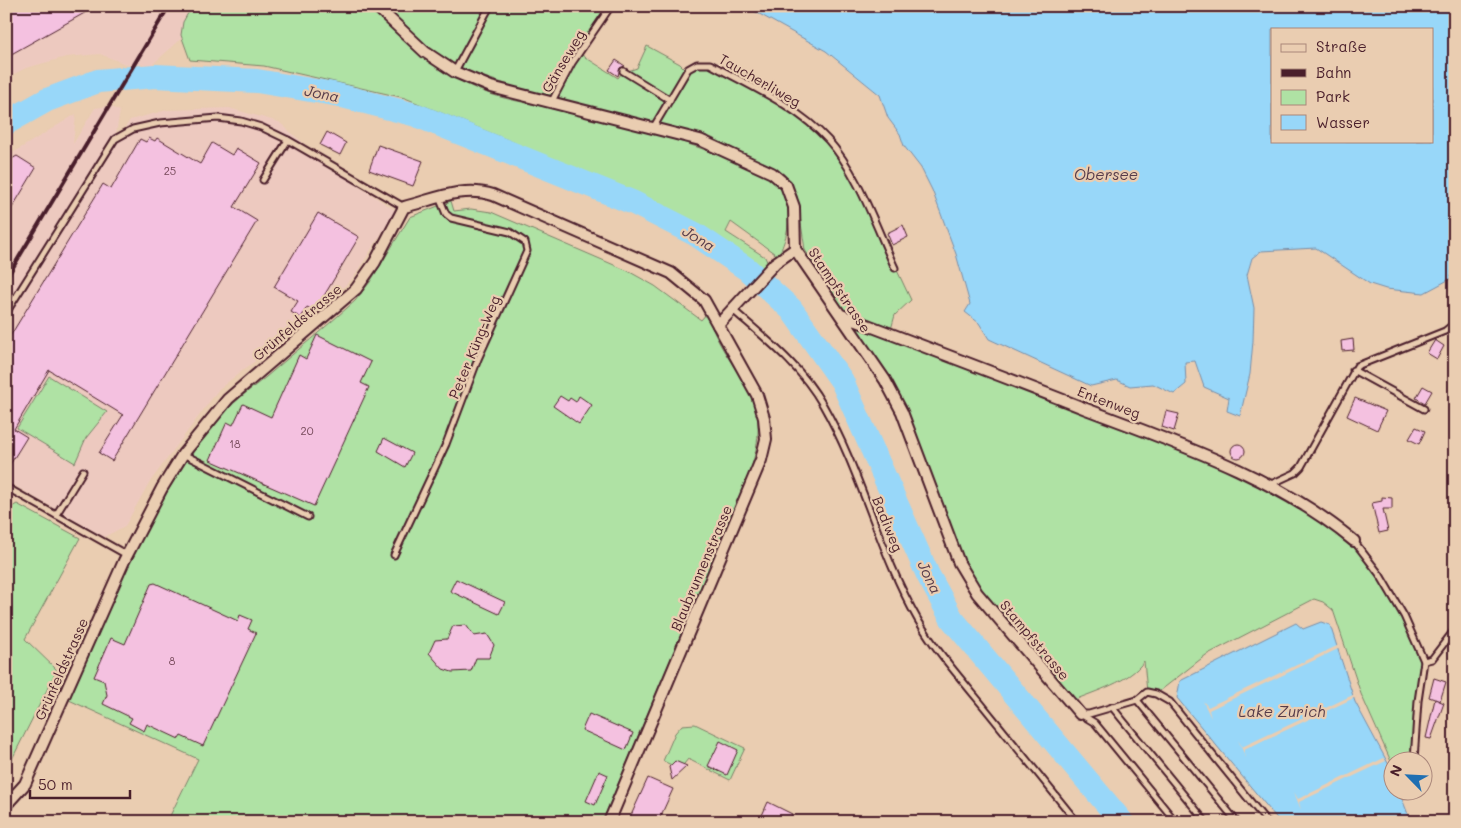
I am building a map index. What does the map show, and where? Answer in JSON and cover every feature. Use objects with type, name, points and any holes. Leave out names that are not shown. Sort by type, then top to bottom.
[{"type":"street","name":"Stampfstrasse","points":[[376,6],[425,52],[455,72],[491,87],[713,145],[772,173],[782,181],[792,198],[795,249],[885,380],[902,412],[958,562],[977,593],[1080,714]]},
{"type":"street","points":[[404,207],[468,191],[487,193],[671,273],[704,300],[718,325],[747,296],[775,263],[795,249]]},
{"type":"street","name":"Grünfeldstrasse","points":[[6,805],[25,784],[127,555],[162,488],[183,454],[228,399],[356,289],[375,262],[404,207]]},
{"type":"street","name":"Entenweg","points":[[841,315],[1160,437],[1240,470],[1269,485],[1338,528],[1354,541]]},
{"type":"street","name":"Blaubrunnenstrasse","points":[[611,821],[761,460],[766,439],[764,418],[758,395],[718,325]]},
{"type":"lane","points":[[455,72],[490,6]]},
{"type":"lane","name":"Gänseweg","points":[[550,103],[572,63],[611,6]]},
{"type":"lane","name":"Taucherliweg","points":[[653,128],[688,69],[697,64],[710,64],[796,112],[828,141],[853,177],[895,268]]},
{"type":"lane","points":[[624,71],[670,100]]},
{"type":"lane","points":[[6,313],[92,174],[119,136],[133,129],[160,123],[218,118],[261,127],[288,140],[404,207]]},
{"type":"lane","points":[[263,180],[288,140]]},
{"type":"lane","name":"Peter Küng-Weg","points":[[394,555],[446,444],[478,359],[528,251],[525,242],[510,232],[451,218],[446,214],[439,197]]},
{"type":"lane","name":"Badiweg","points":[[732,309],[782,352],[803,376],[823,404],[845,448],[902,588],[918,620],[942,655],[1077,822]]},
{"type":"lane","points":[[1269,485],[1295,473],[1301,467],[1353,370],[1363,362],[1445,330],[1455,323]]},
{"type":"lane","points":[[1353,370],[1424,409]]},
{"type":"lane","points":[[183,454],[308,517]]},
{"type":"lane","points":[[56,515],[83,471]]},
{"type":"lane","points":[[6,487],[127,555]]},
{"type":"lane","points":[[1354,541],[1385,583],[1404,616],[1424,661],[1418,701],[1415,750]]},
{"type":"lane","points":[[1424,661],[1432,659],[1455,629]]},
{"type":"lane","points":[[1080,714],[1089,714],[1112,708],[1136,700],[1147,692],[1156,694],[1170,702],[1267,822]]},
{"type":"lane","points":[[1136,700],[1237,822]]},
{"type":"lane","points":[[1112,708],[1206,822]]},
{"type":"lane","points":[[1080,714],[1095,723],[1176,822]]},
{"type":"shaded area","points":[[6,6],[205,6],[189,32],[153,64],[128,65],[100,54],[66,57],[26,68],[6,78]]},
{"type":"shaded area","points":[[109,106],[120,111],[115,139],[6,314],[6,157],[76,114],[73,144],[95,108]]},
{"type":"shaded area","points":[[229,108],[279,122],[333,169],[396,211],[353,278],[314,315],[219,389],[149,483],[125,526],[104,537],[6,481],[6,320],[130,120],[167,110]]},
{"type":"green space","points":[[192,6],[367,6],[407,43],[435,65],[465,84],[490,94],[621,125],[671,139],[720,156],[765,175],[782,190],[788,206],[787,232],[782,249],[778,256],[731,222],[726,232],[765,257],[768,264],[764,269],[721,241],[659,208],[513,142],[405,98],[264,66],[190,60],[181,35],[183,22]]},
{"type":"green space","points":[[385,6],[608,6],[577,52],[618,78],[622,73],[637,68],[647,46],[680,64],[685,69],[697,64],[710,64],[796,112],[828,141],[853,177],[911,300],[895,315],[890,333],[1241,470],[1354,541],[1380,575],[1424,661],[1415,750],[1386,750],[1361,694],[1333,610],[1323,602],[1314,599],[1206,655],[1156,694],[1147,692],[1144,661],[1130,675],[1121,680],[1072,701],[979,587],[967,568],[952,533],[913,425],[899,395],[805,250],[797,196],[784,174],[708,136],[530,92],[466,71],[431,49]]},
{"type":"green space","points":[[451,201],[454,211],[471,209],[491,212],[628,271],[655,286],[701,320],[707,313],[715,335],[746,386],[754,403],[758,421],[757,444],[750,471],[602,822],[167,822],[198,759],[69,700],[136,549],[176,477],[225,412],[355,301],[370,282],[410,217]]},
{"type":"green space","points":[[49,376],[107,412],[86,438],[75,463],[17,428]]},
{"type":"green space","points":[[17,504],[80,538],[25,639],[57,670],[6,771],[6,510]]},
{"type":"green space","points":[[695,724],[745,748],[730,780],[688,759],[680,769],[663,761],[675,733],[682,725]]},
{"type":"water","name":"Obersee","points":[[745,6],[1455,6],[1455,262],[1450,279],[1424,293],[1386,289],[1370,284],[1316,248],[1261,251],[1252,258],[1247,275],[1254,308],[1253,341],[1250,374],[1240,416],[1227,411],[1229,398],[1204,387],[1195,361],[1185,362],[1186,384],[1174,394],[1153,384],[1130,386],[1117,380],[1091,386],[989,339],[979,323],[965,312],[970,304],[956,254],[932,190],[921,168],[904,146],[900,134],[888,118],[880,95],[826,51]]},
{"type":"water","name":"Lake Zurich","points":[[1321,622],[1330,625],[1355,702],[1384,756],[1384,800],[1402,800],[1411,822],[1280,822],[1177,698],[1180,681],[1296,623],[1303,629]]},
{"type":"pier","points":[[1339,645],[1340,648],[1209,710],[1211,718],[1203,701],[1208,707]]},
{"type":"pier","points":[[1355,694],[1356,697],[1244,750],[1246,758],[1238,740],[1242,747]]},
{"type":"pier","points":[[1384,758],[1384,762],[1299,802],[1301,810],[1294,792],[1298,799]]},
{"type":"building","points":[[13,6],[97,6],[6,57],[6,10]]},
{"type":"building","points":[[616,60],[625,66],[620,68],[618,76],[609,70]]},
{"type":"building","points":[[327,132],[346,143],[340,155],[320,145]]},
{"type":"building","points":[[149,138],[155,141],[157,138],[200,164],[212,143],[232,155],[236,148],[261,163],[234,207],[257,221],[112,461],[99,453],[123,415],[49,370],[14,429],[27,437],[6,471],[6,343],[103,184],[111,189],[140,139],[146,142]]},
{"type":"building","points":[[378,145],[423,161],[413,186],[369,170]]},
{"type":"building","points":[[17,156],[36,168],[6,218],[6,162]]},
{"type":"building","points":[[318,213],[359,237],[315,311],[307,307],[301,318],[291,312],[298,301],[274,287]]},
{"type":"building","points":[[903,225],[908,237],[892,245],[887,233]]},
{"type":"building","points":[[317,335],[371,362],[361,383],[369,387],[314,506],[210,460],[227,422],[233,425],[243,404],[271,417],[299,355],[306,359]]},
{"type":"building","points":[[1353,339],[1354,350],[1342,351],[1341,341]]},
{"type":"building","points":[[1435,340],[1444,346],[1437,359],[1427,353]]},
{"type":"building","points":[[1423,386],[1432,391],[1425,403],[1416,398]]},
{"type":"building","points":[[560,396],[568,401],[570,398],[576,402],[579,396],[592,405],[579,424],[553,406]]},
{"type":"building","points":[[1355,398],[1386,411],[1377,430],[1347,416]]},
{"type":"building","points":[[1166,411],[1179,414],[1174,431],[1162,427]]},
{"type":"building","points":[[1416,427],[1425,431],[1419,444],[1409,439]]},
{"type":"building","points":[[384,438],[412,453],[405,467],[378,451]]},
{"type":"building","points":[[1238,444],[1243,446],[1245,451],[1243,456],[1238,458],[1233,456],[1231,451],[1233,446]]},
{"type":"building","points":[[1382,497],[1392,498],[1392,509],[1383,509],[1388,531],[1379,533],[1372,503],[1382,501]]},
{"type":"building","points":[[456,579],[505,602],[499,614],[450,591]]},
{"type":"building","points":[[155,583],[238,621],[240,615],[252,620],[248,629],[256,633],[203,746],[181,736],[179,739],[147,724],[144,731],[129,723],[132,718],[103,704],[107,695],[104,681],[94,677],[111,638],[125,644],[151,584]]},
{"type":"building","points":[[466,625],[474,636],[487,634],[494,645],[489,658],[476,658],[471,671],[452,672],[443,669],[429,653],[435,640],[447,639],[453,626]]},
{"type":"building","points":[[1434,678],[1446,682],[1440,701],[1429,697]]},
{"type":"building","points":[[1435,699],[1444,703],[1431,739],[1426,738]]},
{"type":"building","points":[[589,714],[633,733],[626,750],[582,730]]},
{"type":"building","points":[[720,741],[738,750],[727,775],[708,766]]},
{"type":"building","points":[[675,761],[687,766],[672,780],[669,767]]},
{"type":"building","points":[[599,771],[608,775],[595,805],[586,801]]},
{"type":"building","points":[[648,778],[673,789],[658,822],[628,822]]},
{"type":"building","points":[[768,802],[792,814],[788,822],[759,822]]},
{"type":"waterway","name":"Jona","points":[[6,123],[47,100],[98,81],[155,76],[257,81],[334,94],[416,115],[634,203],[695,234],[747,269],[791,309],[842,381],[928,575],[952,619],[1122,822]]},
{"type":"railway","points":[[6,279],[169,6]]}]
